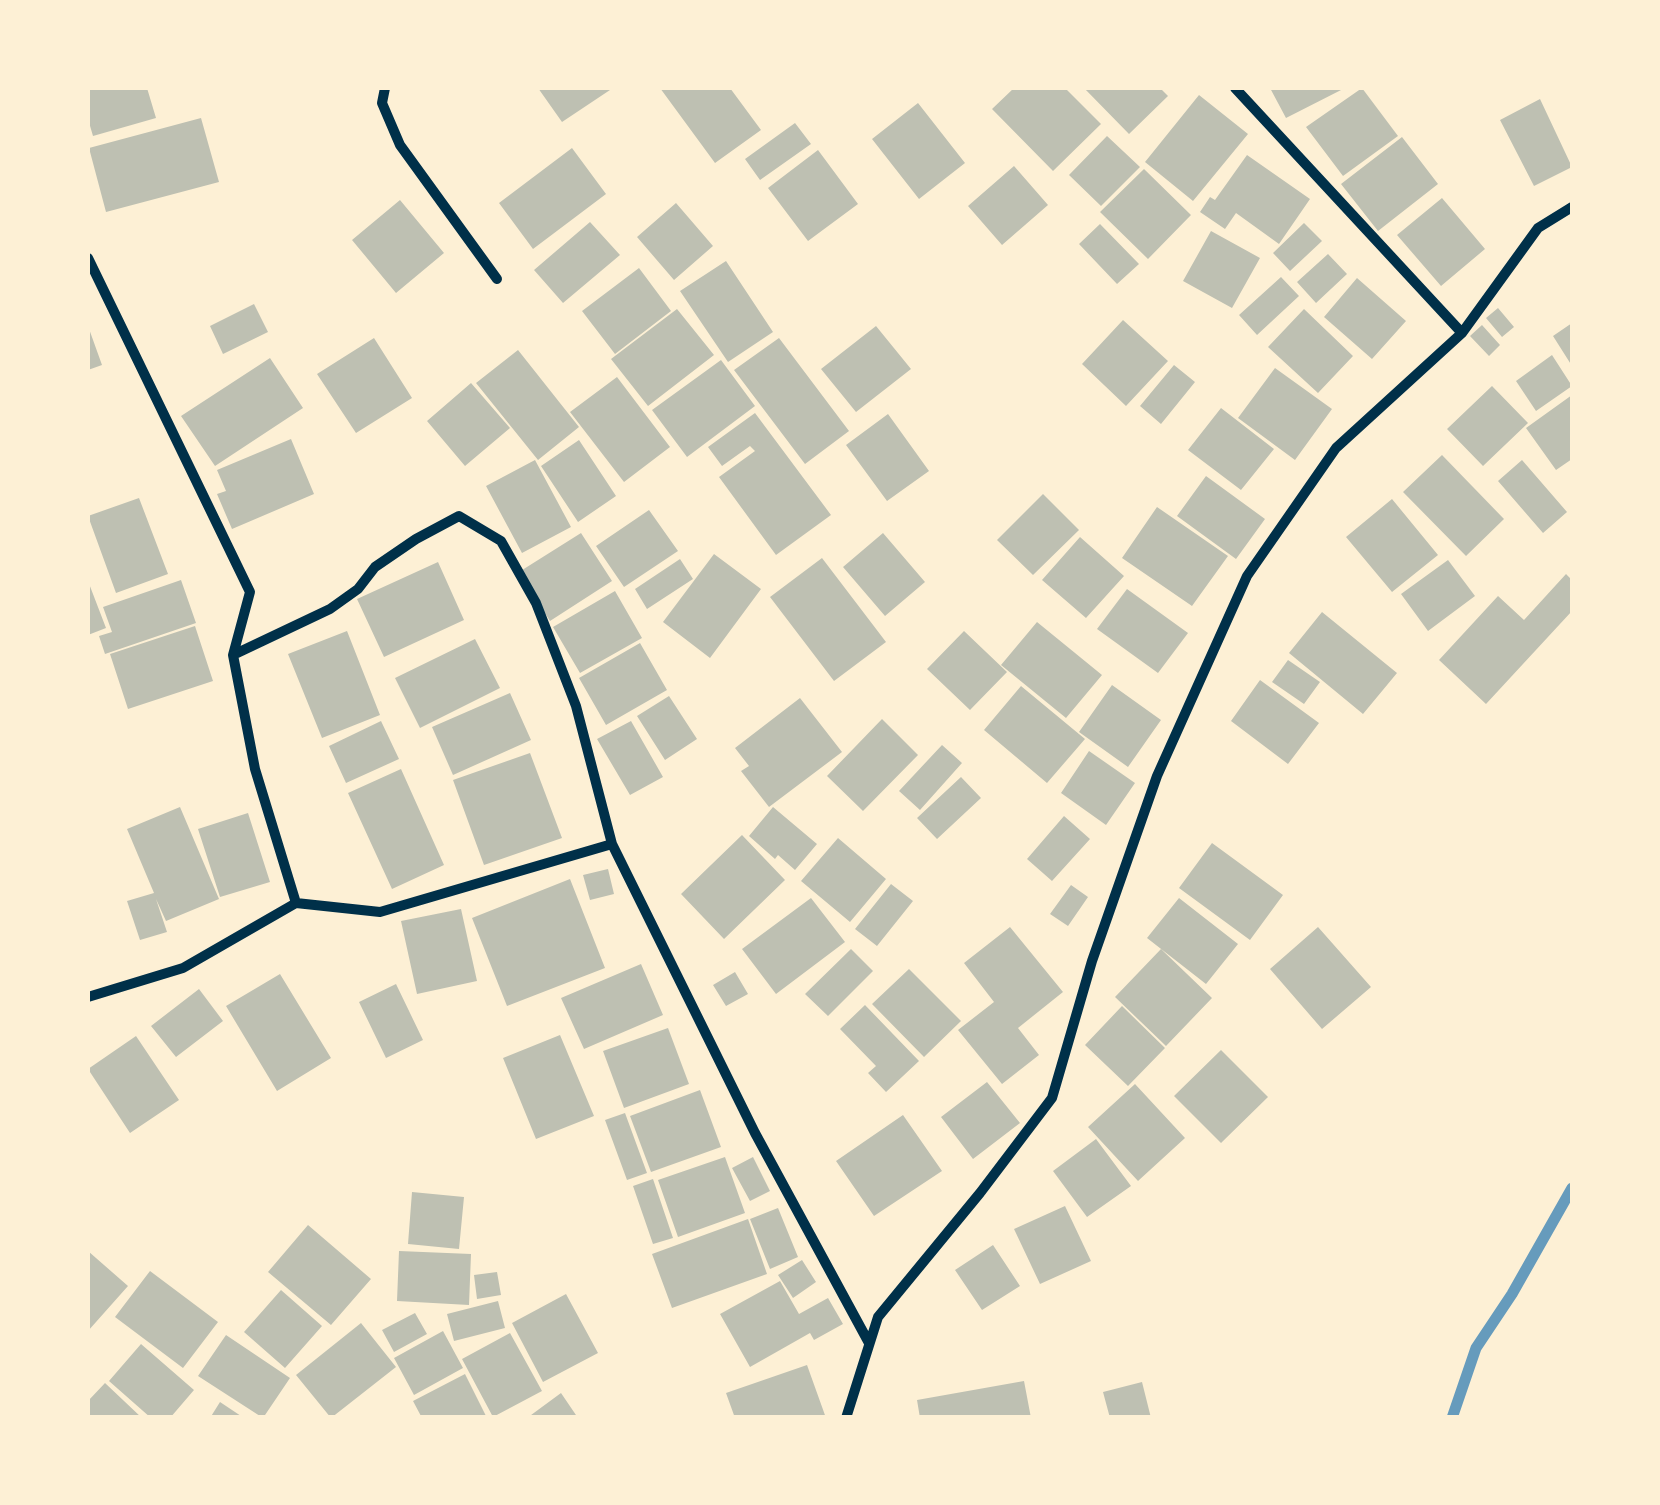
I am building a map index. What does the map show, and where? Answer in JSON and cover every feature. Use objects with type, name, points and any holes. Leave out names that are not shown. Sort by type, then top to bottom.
[{"type":"street","points":[[385,88],[382,103],[400,145],[497,278]]},
{"type":"street","points":[[1235,88],[1462,333]]},
{"type":"street","points":[[846,1418],[878,1317],[1052,1098],[1092,961],[1157,776],[1247,576],[1336,448],[1462,333],[1538,228],[1572,207]]},
{"type":"street","points":[[88,258],[250,592],[233,655],[255,769],[296,904]]},
{"type":"street","points":[[233,655],[330,608],[358,589],[375,567],[416,538],[459,516],[501,541],[536,603],[576,706],[612,844],[755,1133],[869,1343]]},
{"type":"street","points":[[88,997],[183,968],[296,904],[380,912],[612,844]]},
{"type":"building","points":[[88,88],[147,88],[156,118],[93,136],[88,119]]},
{"type":"building","points":[[538,88],[613,88],[562,122]]},
{"type":"building","points":[[660,88],[730,88],[761,130],[715,163]]},
{"type":"building","points":[[1014,88],[1065,88],[1101,124],[1053,171],[992,109]]},
{"type":"building","points":[[1084,88],[1160,88],[1168,96],[1129,134]]},
{"type":"building","points":[[1270,88],[1345,88],[1286,118]]},
{"type":"building","points":[[1362,88],[1398,136],[1343,176],[1306,127]]},
{"type":"building","points":[[1199,95],[1248,134],[1193,201],[1145,162]]},
{"type":"building","points":[[1540,99],[1572,167],[1534,186],[1500,120]]},
{"type":"building","points":[[918,103],[965,163],[919,199],[872,139]]},
{"type":"building","points":[[201,118],[219,182],[106,212],[89,148]]},
{"type":"building","points":[[795,123],[811,144],[760,180],[745,159]]},
{"type":"building","points":[[1107,136],[1140,167],[1101,206],[1069,175]]},
{"type":"building","points":[[1402,137],[1438,184],[1378,231],[1341,184]]},
{"type":"building","points":[[572,148],[606,194],[533,249],[499,203]]},
{"type":"building","points":[[818,150],[858,204],[808,241],[768,188]]},
{"type":"building","points":[[1247,155],[1310,199],[1279,244],[1236,213],[1225,229],[1200,212],[1210,197],[1215,200]]},
{"type":"building","points":[[1014,166],[1048,205],[1002,245],[968,206]]},
{"type":"building","points":[[1144,169],[1191,215],[1148,259],[1100,212]]},
{"type":"building","points":[[1442,198],[1485,249],[1441,286],[1397,235]]},
{"type":"building","points":[[400,200],[444,253],[396,293],[352,240]]},
{"type":"building","points":[[676,203],[713,246],[674,280],[637,237]]},
{"type":"building","points":[[590,222],[620,255],[563,303],[534,270]]},
{"type":"building","points":[[1304,223],[1322,241],[1290,271],[1273,253]]},
{"type":"building","points":[[1100,224],[1139,264],[1117,284],[1079,244]]},
{"type":"building","points":[[1211,231],[1260,258],[1232,308],[1183,281]]},
{"type":"building","points":[[1328,254],[1347,274],[1316,303],[1297,282]]},
{"type":"building","points":[[726,261],[773,332],[728,362],[680,291]]},
{"type":"building","points":[[639,268],[671,311],[615,354],[582,311]]},
{"type":"building","points":[[1281,277],[1299,296],[1257,335],[1239,315]]},
{"type":"building","points":[[1357,278],[1406,321],[1372,359],[1324,317]]},
{"type":"building","points":[[254,304],[268,332],[223,354],[210,326]]},
{"type":"building","points":[[1498,308],[1514,327],[1502,337],[1486,318]]},
{"type":"building","points":[[677,309],[714,355],[648,406],[611,359]]},
{"type":"building","points":[[1304,309],[1353,356],[1318,393],[1268,347]]},
{"type":"building","points":[[1123,320],[1168,361],[1126,406],[1082,364]]},
{"type":"building","points":[[1572,323],[1572,366],[1553,336]]},
{"type":"building","points":[[1482,325],[1500,345],[1489,356],[1470,336]]},
{"type":"building","points":[[88,326],[102,365],[88,370]]},
{"type":"building","points":[[876,326],[911,369],[856,412],[821,369]]},
{"type":"building","points":[[374,338],[412,398],[356,433],[317,374]]},
{"type":"building","points":[[779,338],[849,431],[805,464],[734,370]]},
{"type":"building","points":[[518,350],[579,427],[538,460],[476,383]]},
{"type":"building","points":[[1552,355],[1572,386],[1536,411],[1516,381]]},
{"type":"building","points":[[270,358],[303,408],[215,466],[181,416]]},
{"type":"building","points":[[721,360],[755,406],[687,457],[652,410]]},
{"type":"building","points":[[1174,365],[1195,382],[1161,424],[1140,406]]},
{"type":"building","points":[[1275,368],[1332,409],[1295,460],[1238,418]]},
{"type":"building","points":[[617,377],[670,447],[624,482],[570,412]]},
{"type":"building","points":[[471,383],[510,428],[465,466],[427,421]]},
{"type":"building","points":[[1492,386],[1528,423],[1483,466],[1447,429]]},
{"type":"building","points":[[1572,395],[1572,459],[1556,470],[1526,428]]},
{"type":"building","points":[[1221,408],[1274,449],[1241,490],[1188,450]]},
{"type":"building","points":[[755,413],[831,515],[776,555],[719,477],[755,451],[750,446],[722,466],[708,447]]},
{"type":"building","points":[[888,414],[929,471],[887,501],[846,445]]},
{"type":"building","points":[[291,439],[314,494],[232,529],[217,494],[226,491],[217,470]]},
{"type":"building","points":[[579,440],[616,496],[578,522],[541,466]]},
{"type":"building","points":[[1442,455],[1504,519],[1466,556],[1403,492]]},
{"type":"building","points":[[535,460],[571,527],[522,553],[486,486]]},
{"type":"building","points":[[1522,460],[1567,512],[1543,533],[1498,481]]},
{"type":"building","points":[[1206,476],[1265,519],[1236,559],[1177,516]]},
{"type":"building","points":[[1043,494],[1079,530],[1033,575],[997,540]]},
{"type":"building","points":[[139,498],[168,574],[116,593],[88,516]]},
{"type":"building","points":[[1392,499],[1438,555],[1392,592],[1346,537]]},
{"type":"building","points":[[1157,507],[1228,556],[1192,606],[1122,558]]},
{"type":"building","points":[[649,510],[678,551],[624,587],[596,546]]},
{"type":"building","points":[[581,533],[612,581],[550,621],[519,572]]},
{"type":"building","points":[[883,533],[925,582],[885,616],[843,567]]},
{"type":"building","points":[[1080,537],[1124,576],[1086,618],[1042,580]]},
{"type":"building","points":[[714,554],[761,589],[710,658],[663,622]]},
{"type":"building","points":[[822,558],[886,642],[834,681],[770,597]]},
{"type":"building","points":[[680,559],[693,579],[647,609],[635,589]]},
{"type":"building","points":[[1448,560],[1475,596],[1428,631],[1401,594]]},
{"type":"building","points":[[438,562],[464,620],[384,657],[357,599]]},
{"type":"building","points":[[1566,574],[1572,580],[1572,611],[1486,704],[1439,660],[1498,596],[1524,620]]},
{"type":"building","points":[[181,580],[196,623],[105,654],[99,636],[112,632],[103,607]]},
{"type":"building","points":[[88,581],[106,628],[88,635]]},
{"type":"building","points":[[1127,589],[1188,633],[1158,673],[1097,629]]},
{"type":"building","points":[[615,591],[642,638],[580,673],[553,627]]},
{"type":"building","points":[[1322,612],[1397,673],[1363,714],[1289,653]]},
{"type":"building","points":[[1037,622],[1102,675],[1066,718],[1001,665]]},
{"type":"building","points":[[195,626],[213,681],[128,709],[110,654]]},
{"type":"building","points":[[347,631],[380,715],[322,738],[288,654]]},
{"type":"building","points":[[964,631],[1007,672],[970,710],[927,669]]},
{"type":"building","points":[[475,639],[500,688],[420,728],[395,678]]},
{"type":"building","points":[[640,643],[667,690],[606,725],[579,678]]},
{"type":"building","points":[[1288,660],[1320,682],[1304,704],[1272,682]]},
{"type":"building","points":[[1260,680],[1319,723],[1288,764],[1231,721]]},
{"type":"building","points":[[1112,685],[1161,720],[1128,767],[1079,732]]},
{"type":"building","points":[[1021,686],[1085,739],[1047,783],[984,730]]},
{"type":"building","points":[[510,693],[531,740],[453,775],[432,727]]},
{"type":"building","points":[[669,696],[697,739],[665,760],[637,716]]},
{"type":"building","points":[[800,698],[842,752],[769,807],[741,771],[749,766],[735,748]]},
{"type":"building","points":[[882,719],[918,755],[863,811],[827,776]]},
{"type":"building","points":[[381,721],[399,759],[346,783],[329,746]]},
{"type":"building","points":[[631,721],[663,777],[630,795],[597,739]]},
{"type":"building","points":[[942,745],[962,763],[920,810],[899,791]]},
{"type":"building","points":[[1089,751],[1135,783],[1106,825],[1061,793]]},
{"type":"building","points":[[530,753],[562,838],[484,865],[453,780]]},
{"type":"building","points":[[401,769],[444,865],[392,889],[348,793]]},
{"type":"building","points":[[961,777],[981,798],[937,839],[917,818]]},
{"type":"building","points":[[180,807],[219,899],[166,921],[156,899],[167,932],[140,940],[127,901],[154,893],[127,829]]},
{"type":"building","points":[[773,807],[817,844],[795,870],[778,855],[775,859],[749,836]]},
{"type":"building","points":[[248,813],[270,882],[220,897],[198,829]]},
{"type":"building","points":[[1064,816],[1090,839],[1052,881],[1027,859]]},
{"type":"building","points":[[742,835],[785,880],[724,939],[681,894]]},
{"type":"building","points":[[838,838],[886,879],[850,922],[801,881]]},
{"type":"building","points":[[1212,843],[1283,895],[1250,940],[1179,888]]},
{"type":"building","points":[[608,869],[614,894],[590,900],[583,875]]},
{"type":"building","points":[[570,879],[605,968],[507,1006],[472,918]]},
{"type":"building","points":[[891,884],[913,901],[877,946],[855,929]]},
{"type":"building","points":[[1071,885],[1088,897],[1068,926],[1050,914]]},
{"type":"building","points":[[811,898],[845,942],[776,994],[742,949]]},
{"type":"building","points":[[1179,898],[1238,944],[1206,984],[1147,938]]},
{"type":"building","points":[[461,909],[477,981],[417,994],[401,921]]},
{"type":"building","points":[[1010,927],[1063,992],[1018,1028],[1039,1055],[1002,1084],[958,1030],[994,1002],[964,963]]},
{"type":"building","points":[[1318,927],[1371,987],[1322,1029],[1270,969]]},
{"type":"building","points":[[851,949],[873,971],[828,1016],[805,994]]},
{"type":"building","points":[[1161,949],[1212,998],[1166,1046],[1115,997]]},
{"type":"building","points":[[641,964],[663,1015],[584,1049],[561,998]]},
{"type":"building","points":[[909,969],[961,1021],[924,1057],[872,1004]]},
{"type":"building","points":[[735,972],[748,994],[726,1006],[713,985]]},
{"type":"building","points":[[280,974],[331,1058],[277,1091],[226,1006]]},
{"type":"building","points":[[396,984],[423,1040],[386,1058],[359,1002]]},
{"type":"building","points":[[199,989],[223,1021],[176,1057],[151,1026]]},
{"type":"building","points":[[865,1005],[919,1061],[886,1092],[868,1073],[876,1066],[840,1029]]},
{"type":"building","points":[[1122,1006],[1165,1048],[1128,1086],[1085,1045]]},
{"type":"building","points":[[668,1028],[689,1084],[624,1108],[603,1051]]},
{"type":"building","points":[[560,1035],[594,1116],[536,1139],[503,1058]]},
{"type":"building","points":[[136,1036],[179,1100],[130,1133],[88,1069]]},
{"type":"building","points":[[1221,1050],[1268,1097],[1221,1143],[1174,1096]]},
{"type":"building","points":[[987,1082],[1020,1123],[973,1159],[941,1117]]},
{"type":"building","points":[[1135,1084],[1185,1138],[1138,1181],[1088,1127]]},
{"type":"building","points":[[700,1090],[721,1147],[651,1172],[630,1116]]},
{"type":"building","points":[[625,1113],[647,1173],[627,1180],[605,1120]]},
{"type":"building","points":[[903,1115],[942,1171],[874,1216],[836,1161]]},
{"type":"building","points":[[1096,1139],[1131,1186],[1087,1217],[1053,1171]]},
{"type":"building","points":[[725,1157],[745,1213],[678,1237],[658,1180]]},
{"type":"building","points":[[753,1157],[770,1191],[750,1201],[732,1168]]},
{"type":"building","points":[[653,1179],[673,1238],[653,1244],[633,1186]]},
{"type":"building","points":[[412,1192],[464,1197],[459,1249],[408,1244]]},
{"type":"building","points":[[1065,1206],[1091,1261],[1040,1284],[1014,1229]]},
{"type":"building","points":[[778,1208],[798,1257],[770,1269],[750,1219]]},
{"type":"building","points":[[748,1219],[767,1274],[672,1308],[652,1254]]},
{"type":"building","points":[[308,1225],[371,1279],[331,1325],[268,1272]]},
{"type":"building","points":[[993,1245],[1020,1286],[982,1310],[955,1270]]},
{"type":"building","points":[[88,1251],[128,1286],[88,1331]]},
{"type":"building","points":[[399,1251],[471,1254],[469,1305],[397,1301]]},
{"type":"building","points":[[802,1260],[816,1282],[793,1298],[778,1275]]},
{"type":"building","points":[[150,1271],[218,1322],[183,1368],[115,1317]]},
{"type":"building","points":[[497,1272],[501,1295],[477,1299],[474,1275]]},
{"type":"building","points":[[780,1281],[799,1314],[828,1298],[843,1324],[814,1340],[810,1333],[750,1367],[720,1314]]},
{"type":"building","points":[[281,1290],[322,1326],[285,1368],[244,1332]]},
{"type":"building","points":[[566,1294],[598,1353],[543,1382],[512,1323]]},
{"type":"building","points":[[498,1301],[505,1328],[454,1341],[447,1314]]},
{"type":"building","points":[[415,1313],[427,1334],[394,1352],[382,1330]]},
{"type":"building","points":[[361,1323],[396,1367],[331,1418],[296,1375]]},
{"type":"building","points":[[443,1331],[463,1368],[414,1395],[394,1358]]},
{"type":"building","points":[[510,1333],[542,1391],[493,1417],[462,1359]]},
{"type":"building","points":[[226,1335],[290,1378],[263,1418],[198,1376]]},
{"type":"building","points":[[141,1344],[194,1390],[170,1418],[151,1418],[109,1381]]},
{"type":"building","points":[[807,1365],[826,1418],[735,1418],[726,1393]]},
{"type":"building","points":[[465,1374],[487,1418],[422,1418],[413,1401]]},
{"type":"building","points":[[1024,1381],[1031,1418],[920,1418],[917,1400]]},
{"type":"building","points":[[1142,1382],[1151,1418],[1110,1418],[1103,1392]]},
{"type":"building","points":[[105,1383],[142,1418],[88,1418],[88,1401]]},
{"type":"building","points":[[561,1393],[578,1418],[527,1418]]},
{"type":"building","points":[[220,1402],[244,1418],[210,1418]]},
{"type":"waterway","points":[[1452,1418],[1476,1348],[1512,1294],[1572,1188]]}]
